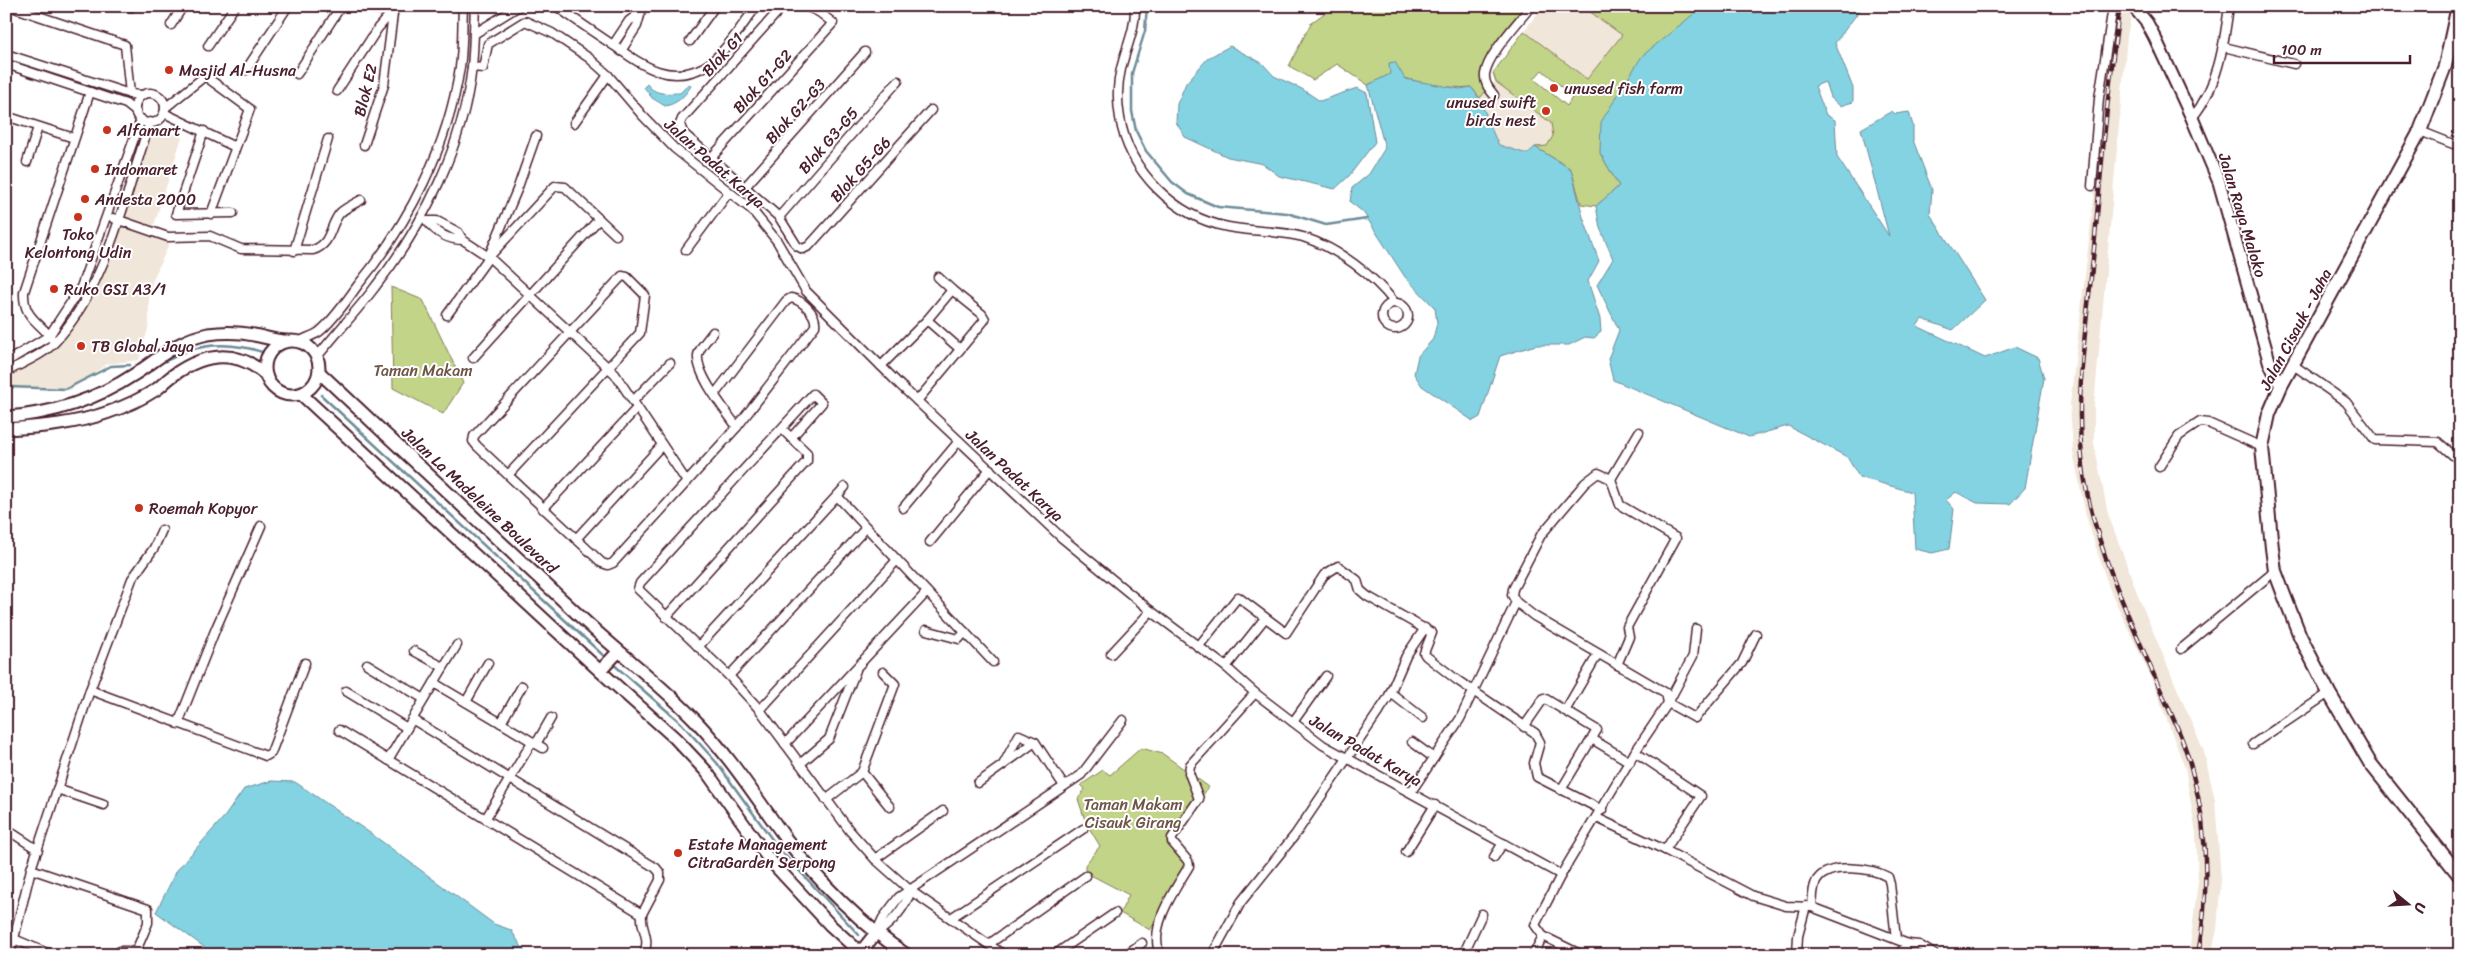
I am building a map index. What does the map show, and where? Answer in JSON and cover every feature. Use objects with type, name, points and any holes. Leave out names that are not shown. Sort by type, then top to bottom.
[{"type":"main road","name":"Jalan Cisauk - Jaha","points":[[2458,6],[2445,66],[2420,131],[2292,364],[2269,414],[2262,447],[2265,497],[2275,571],[2300,636],[2329,693],[2370,763],[2460,876]]},
{"type":"street","points":[[9,6],[125,45],[130,94]]},
{"type":"street","points":[[171,25],[183,6]]},
{"type":"street","points":[[208,46],[235,6]]},
{"type":"street","points":[[246,70],[288,6]]},
{"type":"street","points":[[297,74],[341,6]]},
{"type":"street","points":[[349,6],[393,9]]},
{"type":"street","points":[[266,375],[265,366],[272,350],[319,332],[333,317],[376,264],[424,182],[440,145],[452,106],[460,66],[463,6]]},
{"type":"street","points":[[317,357],[375,287],[424,220],[452,148],[472,67],[475,6]]},
{"type":"street","points":[[474,34],[519,6]]},
{"type":"street","points":[[556,6],[642,66],[661,73],[685,73],[705,66],[722,49],[757,6]]},
{"type":"street","points":[[690,41],[715,6]]},
{"type":"street","points":[[805,6],[817,9]]},
{"type":"street","points":[[1135,6],[1136,21],[1120,69],[1117,93],[1126,142],[1138,166],[1156,188],[1176,206],[1203,220],[1229,228],[1273,230],[1304,238],[1332,249],[1356,265],[1395,302]]},
{"type":"street","points":[[1494,95],[1487,86],[1485,76],[1489,62],[1531,6]]},
{"type":"street","points":[[2092,186],[2100,98],[2113,6]]},
{"type":"street","points":[[2192,118],[2205,103],[2224,47],[2228,6]]},
{"type":"street","name":"Blok G1","points":[[711,158],[683,133],[680,124],[682,119],[782,7]]},
{"type":"street","name":"Jalan Raya Maloko","points":[[2137,8],[2151,31],[2192,118],[2219,182],[2270,364],[2281,386]]},
{"type":"street","points":[[337,91],[378,28],[393,9]]},
{"type":"street","name":"Blok E2","points":[[364,145],[384,85],[393,9]]},
{"type":"street","points":[[613,45],[629,21],[643,9]]},
{"type":"street","points":[[621,51],[637,26],[643,9]]},
{"type":"street","name":"Blok G1-G2","points":[[711,158],[833,23],[817,9]]},
{"type":"street","name":"Jalan Padat Karya","points":[[472,67],[482,68],[488,44],[525,21],[552,32],[608,75],[642,116],[674,148],[752,210],[770,231],[806,291],[917,401],[1062,538],[1151,611],[1226,667],[1323,745],[1561,875]]},
{"type":"street","points":[[2224,47],[2294,64]]},
{"type":"street","name":"Blok G2-G3","points":[[745,188],[865,52]]},
{"type":"street","points":[[6,54],[130,94],[156,94],[163,99],[165,110]]},
{"type":"street","points":[[6,64],[126,104],[141,119],[150,122],[158,120],[165,110],[193,87],[201,76],[208,77],[250,109],[212,214]]},
{"type":"street","points":[[574,123],[608,75]]},
{"type":"street","name":"Blok G3-G5","points":[[779,217],[898,81]]},
{"type":"street","points":[[54,343],[28,312],[24,304],[24,292],[90,92]]},
{"type":"street","points":[[136,112],[136,102],[142,95]]},
{"type":"street","points":[[165,110],[235,147]]},
{"type":"street","name":"Blok G5-G6","points":[[779,217],[798,246],[803,249],[809,246],[931,110]]},
{"type":"street","points":[[6,116],[74,138]]},
{"type":"street","points":[[6,362],[49,336],[81,287],[141,119]]},
{"type":"street","points":[[6,372],[54,343],[89,291],[118,220],[150,122]]},
{"type":"street","points":[[27,162],[38,127]]},
{"type":"street","points":[[204,131],[176,210],[178,215],[233,213]]},
{"type":"street","points":[[2420,131],[2453,144]]},
{"type":"street","points":[[489,257],[517,190],[536,136]]},
{"type":"street","points":[[294,251],[328,140]]},
{"type":"street","points":[[711,158],[779,217]]},
{"type":"street","points":[[447,315],[489,257],[555,186],[565,187],[616,234]]},
{"type":"street","points":[[686,250],[729,192]]},
{"type":"street","points":[[107,216],[172,238],[210,236],[241,249],[294,251],[321,248],[341,212],[360,200]]},
{"type":"street","points":[[408,211],[424,220],[433,229],[453,240],[463,240],[489,257],[608,367],[615,374],[687,482]]},
{"type":"street","points":[[473,358],[599,218]]},
{"type":"street","points":[[508,475],[640,333],[645,296],[627,276],[617,279],[474,436],[473,441],[477,446],[602,564],[608,565],[613,563],[737,427],[815,326],[814,317],[798,300],[791,298],[786,301],[715,394]]},
{"type":"street","points":[[917,401],[985,319],[982,314],[938,277]]},
{"type":"street","points":[[881,366],[927,320],[952,290]]},
{"type":"street","points":[[927,320],[960,349]]},
{"type":"street","points":[[713,332],[701,347],[698,356],[701,373],[737,427]]},
{"type":"street","points":[[6,417],[46,412],[78,403],[108,390],[129,378],[164,352],[185,341],[208,334],[232,333],[254,335],[273,341],[293,342],[306,345],[317,357],[319,372],[313,386],[302,394],[284,394],[276,390],[266,375],[244,359],[228,357],[210,358],[192,364],[156,389],[109,412],[45,426],[6,429]]},
{"type":"street","points":[[544,509],[670,363]]},
{"type":"street","points":[[2292,364],[2346,402],[2375,440],[2438,442],[2454,456],[2460,458]]},
{"type":"street","name":"Jalan La Madeleine Boulevard","points":[[319,372],[618,652],[694,718],[726,753],[788,842],[876,933],[908,955]]},
{"type":"street","points":[[302,394],[600,671],[675,738],[706,771],[768,858],[830,925],[861,954],[876,933],[895,917],[905,905],[911,891],[1081,775],[1123,720]]},
{"type":"street","points":[[791,438],[822,403],[813,394],[640,583],[638,589],[640,593],[729,676],[760,710],[826,800],[875,859],[911,891],[1004,955]]},
{"type":"street","points":[[2159,467],[2179,436],[2200,422],[2208,423],[2262,447]]},
{"type":"street","points":[[666,617],[807,461],[807,453],[782,429]]},
{"type":"street","points":[[1610,479],[1639,432]]},
{"type":"street","points":[[903,508],[959,441]]},
{"type":"street","points":[[576,539],[662,445]]},
{"type":"street","points":[[930,542],[990,469]]},
{"type":"street","points":[[1617,665],[1629,637],[1627,627],[1676,540],[1620,505],[1610,479],[1598,473],[1594,475],[1542,535],[1513,589],[1512,595],[1516,602],[1534,616],[1598,654],[1617,665],[1666,693],[1668,703],[1695,718],[1742,663],[1756,634]]},
{"type":"street","points":[[698,647],[845,487]]},
{"type":"street","points":[[837,496],[993,662]]},
{"type":"street","points":[[178,724],[216,628],[261,526]]},
{"type":"street","points":[[729,676],[866,528]]},
{"type":"street","points":[[10,955],[31,869],[90,690],[126,593],[162,530]]},
{"type":"street","points":[[760,710],[897,560]]},
{"type":"street","points":[[1198,647],[1238,597],[1286,633],[1324,574],[1338,566],[1357,580],[1360,590],[1368,596],[1432,633],[1424,653],[1426,656],[1535,733],[1540,742],[1534,763],[1535,773],[1541,780],[1602,810]]},
{"type":"street","points":[[2181,649],[2275,571]]},
{"type":"street","points":[[785,744],[927,592]]},
{"type":"street","points":[[1411,792],[1460,718],[1516,602]]},
{"type":"street","points":[[1110,654],[1151,611]]},
{"type":"street","points":[[1226,667],[1265,618]]},
{"type":"street","points":[[1212,955],[1241,902],[1295,835],[1391,693],[1394,680],[1406,656],[1425,628]]},
{"type":"street","points":[[1582,955],[1543,936],[1535,925],[1561,875],[1602,810],[1635,752],[1668,703],[1692,656],[1696,629]]},
{"type":"street","points":[[926,630],[959,638],[965,632]]},
{"type":"street","points":[[388,760],[457,645]]},
{"type":"street","points":[[414,651],[443,667]]},
{"type":"street","points":[[600,671],[618,652]]},
{"type":"street","points":[[1565,711],[1598,654]]},
{"type":"street","points":[[90,690],[266,756],[270,753],[305,663]]},
{"type":"street","points":[[466,702],[488,663]]},
{"type":"street","points":[[367,664],[424,699]]},
{"type":"street","points":[[800,764],[829,740],[858,666]]},
{"type":"street","points":[[826,800],[862,772],[895,684],[883,672]]},
{"type":"street","points":[[1293,722],[1326,676]]},
{"type":"street","points":[[434,683],[537,745]]},
{"type":"street","points":[[500,723],[522,686]]},
{"type":"street","points":[[346,691],[407,728]]},
{"type":"street","points":[[1160,955],[1157,935],[1163,917],[1189,866],[1188,861],[1172,842],[1172,838],[1199,799],[1189,773],[1190,766],[1255,692]]},
{"type":"street","points":[[1391,693],[1424,718]]},
{"type":"street","points":[[2253,744],[2329,693]]},
{"type":"street","points":[[1524,727],[1544,698],[1597,730],[1561,790]]},
{"type":"street","points":[[486,818],[510,778],[537,745],[551,718]]},
{"type":"street","points":[[412,719],[656,868],[660,873],[660,880],[641,919],[648,943],[645,955]]},
{"type":"street","points":[[339,730],[642,914]]},
{"type":"street","points":[[1003,765],[1019,735],[1034,742],[1064,786]]},
{"type":"street","points":[[1592,739],[1630,762]]},
{"type":"street","points":[[978,783],[1034,742]]},
{"type":"street","points":[[1412,742],[1434,758]]},
{"type":"street","points":[[1635,752],[1701,796],[1701,799],[1665,850]]},
{"type":"street","points":[[862,772],[890,806]]},
{"type":"street","points":[[58,789],[104,805]]},
{"type":"street","points":[[1406,852],[1435,805]]},
{"type":"street","points":[[875,859],[943,811]]},
{"type":"street","points":[[1597,818],[1665,850],[1752,896],[1786,906],[1809,907],[1908,944],[1919,945],[1935,955]]},
{"type":"street","points":[[6,828],[38,850]]},
{"type":"street","points":[[951,918],[1083,829]]},
{"type":"street","points":[[1494,857],[1503,843]]},
{"type":"street","points":[[1797,955],[1798,936],[1818,879],[1825,873],[1850,868],[1878,871],[1888,877],[1896,939]]},
{"type":"street","points":[[31,869],[148,909],[148,923],[136,952],[120,951],[116,955]]},
{"type":"street","points":[[989,944],[1086,876]]},
{"type":"street","points":[[1054,955],[1115,913]]},
{"type":"street","points":[[1463,955],[1482,914]]},
{"type":"street","points":[[1533,955],[1543,936]]},
{"type":"street","points":[[14,939],[52,955]]},
{"type":"street","points":[[1125,955],[1142,943]]},
{"type":"street","points":[[1898,955],[1908,944]]},
{"type":"shaded area","points":[[1543,6],[1582,6],[1622,35],[1587,79],[1524,31]]},
{"type":"shaded area","points":[[2116,6],[2133,6],[2127,36],[2094,406],[2094,443],[2108,514],[2141,603],[2204,752],[2215,800],[2221,879],[2217,930],[2211,955],[2189,955],[2198,881],[2196,834],[2185,768],[2150,675],[2109,588],[2086,516],[2073,452],[2070,405]]},
{"type":"shaded area","points":[[1496,82],[1551,123],[1553,136],[1547,146],[1535,147],[1527,154],[1499,145],[1489,128],[1480,98],[1489,84]]},
{"type":"shaded area","points":[[159,131],[182,137],[153,228],[169,235],[168,246],[149,294],[149,325],[139,360],[107,364],[70,390],[6,388],[6,375],[43,354],[72,329],[99,284],[138,166],[151,136]]},
{"type":"green space","points":[[1334,6],[1527,6],[1484,63],[1481,76],[1485,92],[1480,98],[1471,87],[1463,88],[1431,84],[1391,74],[1368,85],[1337,64],[1313,80],[1289,66],[1311,23]]},
{"type":"green space","points":[[1582,6],[1698,6],[1696,12],[1600,153],[1619,186],[1596,206],[1581,204],[1571,169],[1535,147],[1547,146],[1553,136],[1551,123],[1496,82],[1493,73],[1524,31],[1587,79],[1622,35]],"holes":[[[1542,70],[1573,96],[1567,106],[1534,79]]]},
{"type":"green space","name":"Taman Makam","points":[[391,287],[423,300],[463,383],[443,414],[393,388]]},
{"type":"green space","name":"Taman Makam Cisauk Girang","points":[[1141,748],[1163,754],[1209,787],[1168,840],[1191,868],[1150,930],[1120,913],[1129,895],[1085,872],[1085,865],[1100,846],[1086,823],[1078,799],[1085,789],[1081,785],[1103,770],[1110,775]]},
{"type":"water","points":[[1698,6],[1863,6],[1835,43],[1853,88],[1853,102],[1840,106],[1830,97],[1825,82],[1815,86],[1826,115],[1835,120],[1837,157],[1889,236],[1861,129],[1892,111],[1895,114],[1909,112],[1913,126],[1913,140],[1932,190],[1930,214],[1985,300],[1953,330],[1922,319],[1917,326],[1985,358],[2015,347],[2038,358],[2044,378],[2025,488],[2010,504],[1977,503],[1956,492],[1946,500],[1954,509],[1949,549],[1932,553],[1915,549],[1912,492],[1859,477],[1847,457],[1788,426],[1749,437],[1613,380],[1608,359],[1619,330],[1597,285],[1613,259],[1600,228],[1596,206],[1619,186],[1600,153],[1601,122],[1642,56],[1696,12]]},
{"type":"water","points":[[1230,46],[1262,63],[1274,76],[1302,89],[1320,101],[1357,88],[1367,93],[1375,142],[1349,176],[1335,189],[1279,176],[1263,164],[1228,157],[1185,137],[1176,122],[1177,104],[1186,83],[1208,58]]},
{"type":"water","points":[[1395,62],[1405,79],[1460,89],[1471,87],[1480,100],[1499,145],[1527,154],[1535,147],[1571,169],[1583,217],[1599,261],[1588,281],[1600,319],[1601,332],[1594,338],[1585,337],[1569,345],[1536,345],[1500,356],[1480,417],[1473,421],[1422,386],[1414,374],[1418,356],[1433,339],[1437,323],[1435,308],[1405,277],[1363,212],[1350,202],[1352,188],[1369,174],[1385,148],[1368,85],[1390,74],[1389,63]]},
{"type":"water","points":[[647,84],[658,92],[666,93],[680,93],[689,84],[691,86],[680,99],[665,106],[652,98],[644,87]]},
{"type":"water","points":[[271,781],[295,782],[373,835],[494,924],[511,930],[527,955],[215,955],[156,912],[177,870],[225,816],[244,789]]},
{"type":"waterway","points":[[1147,6],[1145,31],[1132,73],[1132,111],[1136,131],[1146,151],[1172,182],[1188,194],[1218,207],[1287,213],[1326,225],[1367,219]]},
{"type":"waterway","points":[[162,362],[187,351],[217,345],[236,346],[265,353]]},
{"type":"waterway","points":[[10,387],[66,389],[111,366],[130,365]]},
{"type":"waterway","points":[[321,395],[606,658]]},
{"type":"waterway","points":[[612,663],[681,723],[717,763],[779,849],[859,935]]},
{"type":"waterway","points":[[880,951],[885,955]]},
{"type":"railway","points":[[2120,6],[2108,101],[2083,348],[2080,438],[2088,497],[2110,571],[2182,739],[2197,793],[2204,839],[2205,862],[2204,909],[2198,955]]},
{"type":"place","name":"Masjid Al-Husna","points":[[169,70]]},
{"type":"place","name":"unused fish farm","points":[[1554,88]]},
{"type":"place","name":"unused swift birds nest","points":[[1546,111]]},
{"type":"place","name":"Alfamart","points":[[107,130]]},
{"type":"place","name":"Indomaret","points":[[95,169]]},
{"type":"place","name":"Andesta 2000","points":[[85,199]]},
{"type":"place","name":"Toko Kelontong Udin","points":[[78,217]]},
{"type":"place","name":"Ruko GSI A3/1","points":[[54,289]]},
{"type":"place","name":"TB Global Jaya","points":[[81,346]]},
{"type":"place","name":"Roemah Kopyor","points":[[139,508]]},
{"type":"place","name":"Estate Management CitraGarden Serpong","points":[[678,853]]}]
